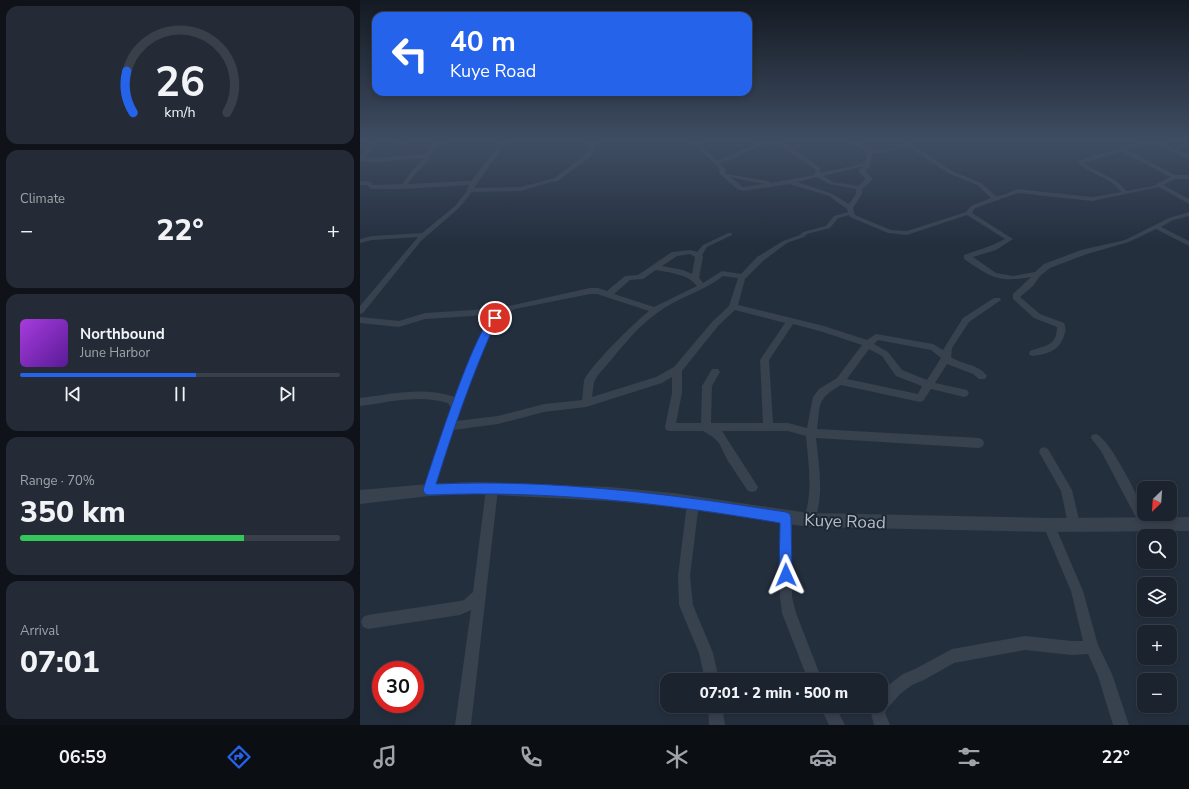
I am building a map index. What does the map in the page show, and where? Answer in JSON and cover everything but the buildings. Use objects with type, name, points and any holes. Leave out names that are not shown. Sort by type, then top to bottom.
[{"type":"street","points":[[403,187],[412,175]]},
{"type":"street","points":[[360,311],[425,235],[452,212],[480,175]]},
{"type":"street","points":[[360,183],[370,183],[371,187],[472,186],[522,189],[556,180],[563,175]]},
{"type":"street","points":[[724,175],[739,188],[757,188],[790,182],[814,175]]},
{"type":"street","points":[[730,175],[774,185]]},
{"type":"street","points":[[818,175],[828,182],[859,188]]},
{"type":"street","points":[[859,188],[870,179],[864,175]]},
{"type":"street","points":[[957,175],[979,184],[995,198]]},
{"type":"street","points":[[1101,175],[1119,183],[1125,192]]},
{"type":"street","points":[[1170,175],[1174,177],[1189,177]]},
{"type":"street","points":[[790,182],[831,195],[850,211],[852,216],[890,232],[900,233],[925,228],[968,213],[973,207],[1017,191],[1092,199],[1160,185],[1174,177]]},
{"type":"street","points":[[1160,185],[1189,202]]},
{"type":"street","points":[[449,426],[498,420],[544,408],[586,403],[659,380],[677,370],[715,324],[733,307],[743,277],[760,260],[785,242],[802,236],[805,233],[828,227],[836,217],[850,211],[859,194],[859,188]]},
{"type":"street","points":[[968,213],[1010,239],[993,248],[967,258],[994,275],[1013,278],[1038,274]]},
{"type":"street","points":[[1033,353],[1052,348],[1056,345],[1062,331],[1061,325],[1037,316],[1017,299],[1016,296],[1030,284],[1038,274],[1054,262],[1084,252],[1127,241],[1171,219],[1189,214]]},
{"type":"street","points":[[1157,227],[1189,244]]},
{"type":"street","points":[[695,278],[699,257],[698,255],[704,246],[730,234]]},
{"type":"street","points":[[360,241],[372,238],[425,235]]},
{"type":"street","points":[[609,294],[628,278],[640,277],[675,254],[691,252],[698,255]]},
{"type":"street","points":[[655,267],[680,272],[695,278],[702,287]]},
{"type":"street","points":[[586,403],[589,381],[595,372],[640,322],[655,310],[702,287],[722,273],[743,277]]},
{"type":"street","points":[[360,320],[400,324],[425,316],[473,313],[513,307],[590,291],[609,294],[655,310]]},
{"type":"street","points":[[840,382],[920,398],[946,358],[948,348],[966,320],[997,300]]},
{"type":"street","points":[[429,490],[449,426],[467,377],[490,325],[502,312],[513,307]]},
{"type":"street","points":[[733,307],[824,329],[868,344],[885,354],[900,373],[929,385],[964,393]]},
{"type":"street","points":[[768,427],[764,360],[790,322]]},
{"type":"street","points":[[809,520],[813,511],[815,494],[811,433],[816,400],[822,392],[840,382],[868,344],[876,337],[933,346],[946,358],[976,371],[982,376]]},
{"type":"street","points":[[677,370],[676,393],[670,426],[706,428],[788,427],[811,433],[979,443]]},
{"type":"street","points":[[706,428],[708,415],[707,386],[715,372]]},
{"type":"street","points":[[360,402],[406,395],[426,396],[452,400],[456,409]]},
{"type":"street","points":[[706,428],[716,431],[723,437],[731,457],[752,487]]},
{"type":"street","points":[[1096,438],[1106,448],[1145,523]]},
{"type":"street","points":[[1044,452],[1066,490],[1074,524]]},
{"type":"street","points":[[463,725],[492,489]]},
{"type":"street","name":"Kuye Road","points":[[360,497],[429,490],[492,489],[610,494],[693,503],[786,518],[809,520],[1049,525],[1145,523],[1189,524]]},
{"type":"street","points":[[693,503],[684,576],[686,605],[706,654],[710,673]]},
{"type":"street","points":[[786,518],[786,597],[788,613],[812,673]]},
{"type":"street","points":[[1049,525],[1077,591],[1092,647],[1105,674],[1121,725]]},
{"type":"street","points":[[368,622],[460,608],[468,605],[479,595]]},
{"type":"street","points":[[888,696],[908,679],[919,675],[952,656],[1025,643],[1072,648],[1092,647]]},
{"type":"street","points":[[716,713],[717,725]]},
{"type":"street","points":[[831,713],[837,725]]},
{"type":"street","points":[[878,713],[882,725]]},
{"type":"route","points":[[495,318],[490,325],[467,377],[449,426],[429,490],[474,488],[610,494],[625,497],[673,500],[786,518],[786,575]]}]
